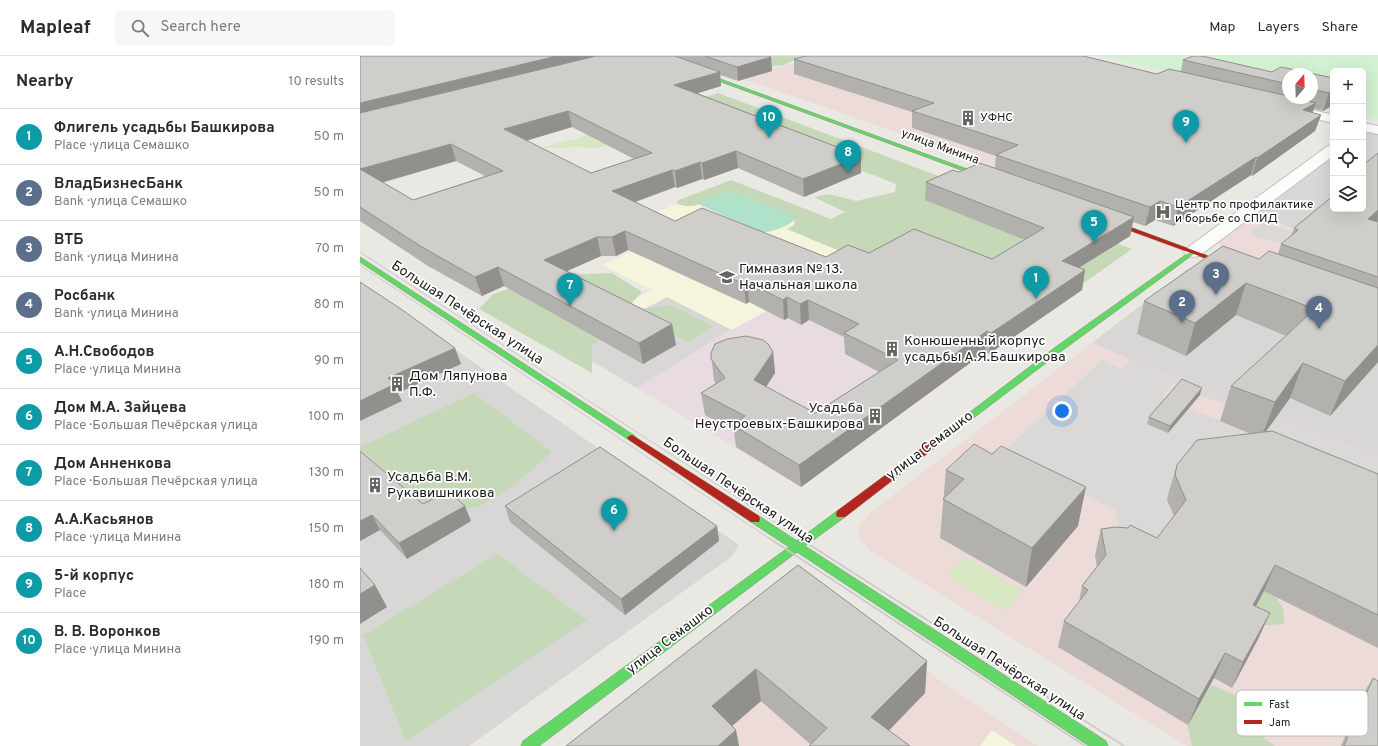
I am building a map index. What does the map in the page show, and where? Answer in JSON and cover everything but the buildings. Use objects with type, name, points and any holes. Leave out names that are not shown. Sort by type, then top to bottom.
[{"type":"street","name":"улица Минина","points":[[653,56],[1004,183]]},
{"type":"street","points":[[1279,106],[1330,119]]},
{"type":"street","points":[[1366,128],[1378,130]]},
{"type":"street","name":"улица Семашко","points":[[528,746],[1060,348],[1330,151]]},
{"type":"street","points":[[1091,215],[1212,259]]},
{"type":"street","name":"Большая Печёрская улица","points":[[360,259],[796,547],[1101,746]]},
{"type":"shaded area","points":[[817,56],[1073,194],[741,78]]},
{"type":"shaded area","points":[[845,56],[794,60],[784,65],[767,67],[766,57]]},
{"type":"shaded area","points":[[718,93],[1132,249],[1081,285],[875,266],[787,229],[794,225],[795,219],[730,192],[703,204],[689,206],[676,203],[679,200],[731,180],[831,219],[845,212],[814,197],[829,194],[856,201],[895,192],[896,184],[687,103]]},
{"type":"shaded area","points":[[1366,133],[1378,133],[1378,242],[1360,250],[1252,215],[1330,158],[1330,212],[1366,212]]},
{"type":"shaded area","name":"Гимназия № 13. Начальная школа","points":[[728,184],[832,228],[849,265],[732,330],[667,297],[570,348],[556,340],[652,290],[602,265],[673,232],[644,217]]},
{"type":"shaded area","points":[[1252,215],[1360,249],[1378,308],[1224,252],[1218,245],[1219,240]]},
{"type":"shaded area","points":[[1263,223],[1292,232],[1280,244],[1249,234]]},
{"type":"shaded area","points":[[849,265],[869,304],[981,357],[966,366],[801,487],[637,388],[731,329]]},
{"type":"shaded area","points":[[1199,267],[1378,329],[1378,457],[1131,360],[1092,343],[1189,268]]},
{"type":"shaded area","points":[[612,273],[642,292],[625,311],[672,305],[713,327],[688,342],[633,317],[592,345],[592,373],[479,309],[492,295],[540,276]]},
{"type":"shaded area","points":[[360,284],[739,545],[731,557],[469,746],[360,746]]},
{"type":"shaded area","points":[[667,297],[732,330],[637,388],[570,348]]},
{"type":"shaded area","points":[[1092,343],[1131,360],[1378,457],[1378,746],[1187,746],[869,550],[858,536],[860,524],[870,513]]},
{"type":"shaded area","points":[[1102,360],[1121,369],[1131,360],[1378,457],[1378,505],[1167,500],[1173,516],[1180,523],[1166,542],[1123,544],[1115,510],[1000,455]],"holes":[[[1173,384],[1271,423],[1261,438],[1162,397]]]},
{"type":"shaded area","points":[[474,393],[552,452],[515,484],[479,507],[429,510],[360,449],[360,447]]},
{"type":"shaded area","points":[[497,554],[587,620],[406,742],[363,635]]},
{"type":"shaded area","points":[[1236,574],[1275,596],[1283,608],[1284,624],[1259,626]]},
{"type":"shaded area","points":[[797,584],[1038,746],[577,746]]},
{"type":"shaded area","points":[[1213,685],[1236,695],[1236,736],[1264,736],[1264,738],[1275,746],[1192,746],[1182,700]]},
{"type":"shaded area","points":[[992,730],[1016,746],[980,746]]},
{"type":"green space","points":[[1102,56],[1378,56],[1378,119],[1368,117],[1366,119],[1366,68],[1330,68],[1330,110],[1304,104],[1318,104],[1318,68],[1282,68],[1282,99]]},
{"type":"green space","points":[[586,135],[607,145],[594,149],[584,147],[542,148],[567,140],[570,141],[581,138],[579,137]]},
{"type":"green space","points":[[730,191],[792,215],[796,218],[789,224],[780,228],[761,232],[700,205],[700,203],[705,199]]},
{"type":"green space","points":[[964,557],[1022,591],[1005,611],[946,575]]},
{"type":"tram line","points":[[360,252],[801,539]]},
{"type":"tram line","points":[[360,265],[770,539]]},
{"type":"tram line","points":[[769,538],[1085,746]]},
{"type":"tram line","points":[[799,538],[1124,746]]},
{"type":"traffic: fast","points":[[653,56],[994,180]]},
{"type":"traffic: fast","points":[[960,424],[1060,348],[1193,252]]},
{"type":"traffic: fast","points":[[360,259],[632,438]]},
{"type":"traffic: fast","points":[[528,746],[841,514]]},
{"type":"traffic: fast","points":[[755,519],[1101,746]]},
{"type":"traffic: jam","points":[[1103,219],[1204,256]]},
{"type":"traffic: jam","points":[[841,514],[960,424]]},
{"type":"traffic: jam","points":[[632,438],[755,519]]},
{"type":"place","name":"УФНС","points":[[968,118]]},
{"type":"place","name":"В. В. Воронков","points":[[769,138]]},
{"type":"place","name":"5-й корпус","points":[[1186,143]]},
{"type":"place","name":"А.А.Касьянов","points":[[848,173]]},
{"type":"place","name":"Центр по профилактике и борьбе со СПИД","points":[[1163,212]]},
{"type":"place","name":"А.Н.Свободов","points":[[1094,243]]},
{"type":"place","name":"Гимназия № 13. Начальная школа","points":[[727,277]]},
{"type":"place","name":"ВТБ","points":[[1216,295]]},
{"type":"place","name":"Флигель усадьбы Башкирова","points":[[1036,299]]},
{"type":"place","name":"Дом Анненкова","points":[[570,306]]},
{"type":"place","name":"ВладБизнесБанк","points":[[1182,323]]},
{"type":"place","name":"Росбанк","points":[[1319,329]]},
{"type":"place","name":"Конюшенный корпус усадьбы А.Я.Башкирова","points":[[892,349]]},
{"type":"place","name":"Дом Ляпунова П.Ф.","points":[[397,384]]},
{"type":"place","name":"Усадьба Неустроевых-Башкирова","points":[[875,416]]},
{"type":"place","name":"Усадьба В.М. Рукавишникова","points":[[375,485]]},
{"type":"place","name":"Дом М.А. Зайцева","points":[[614,531]]}]
